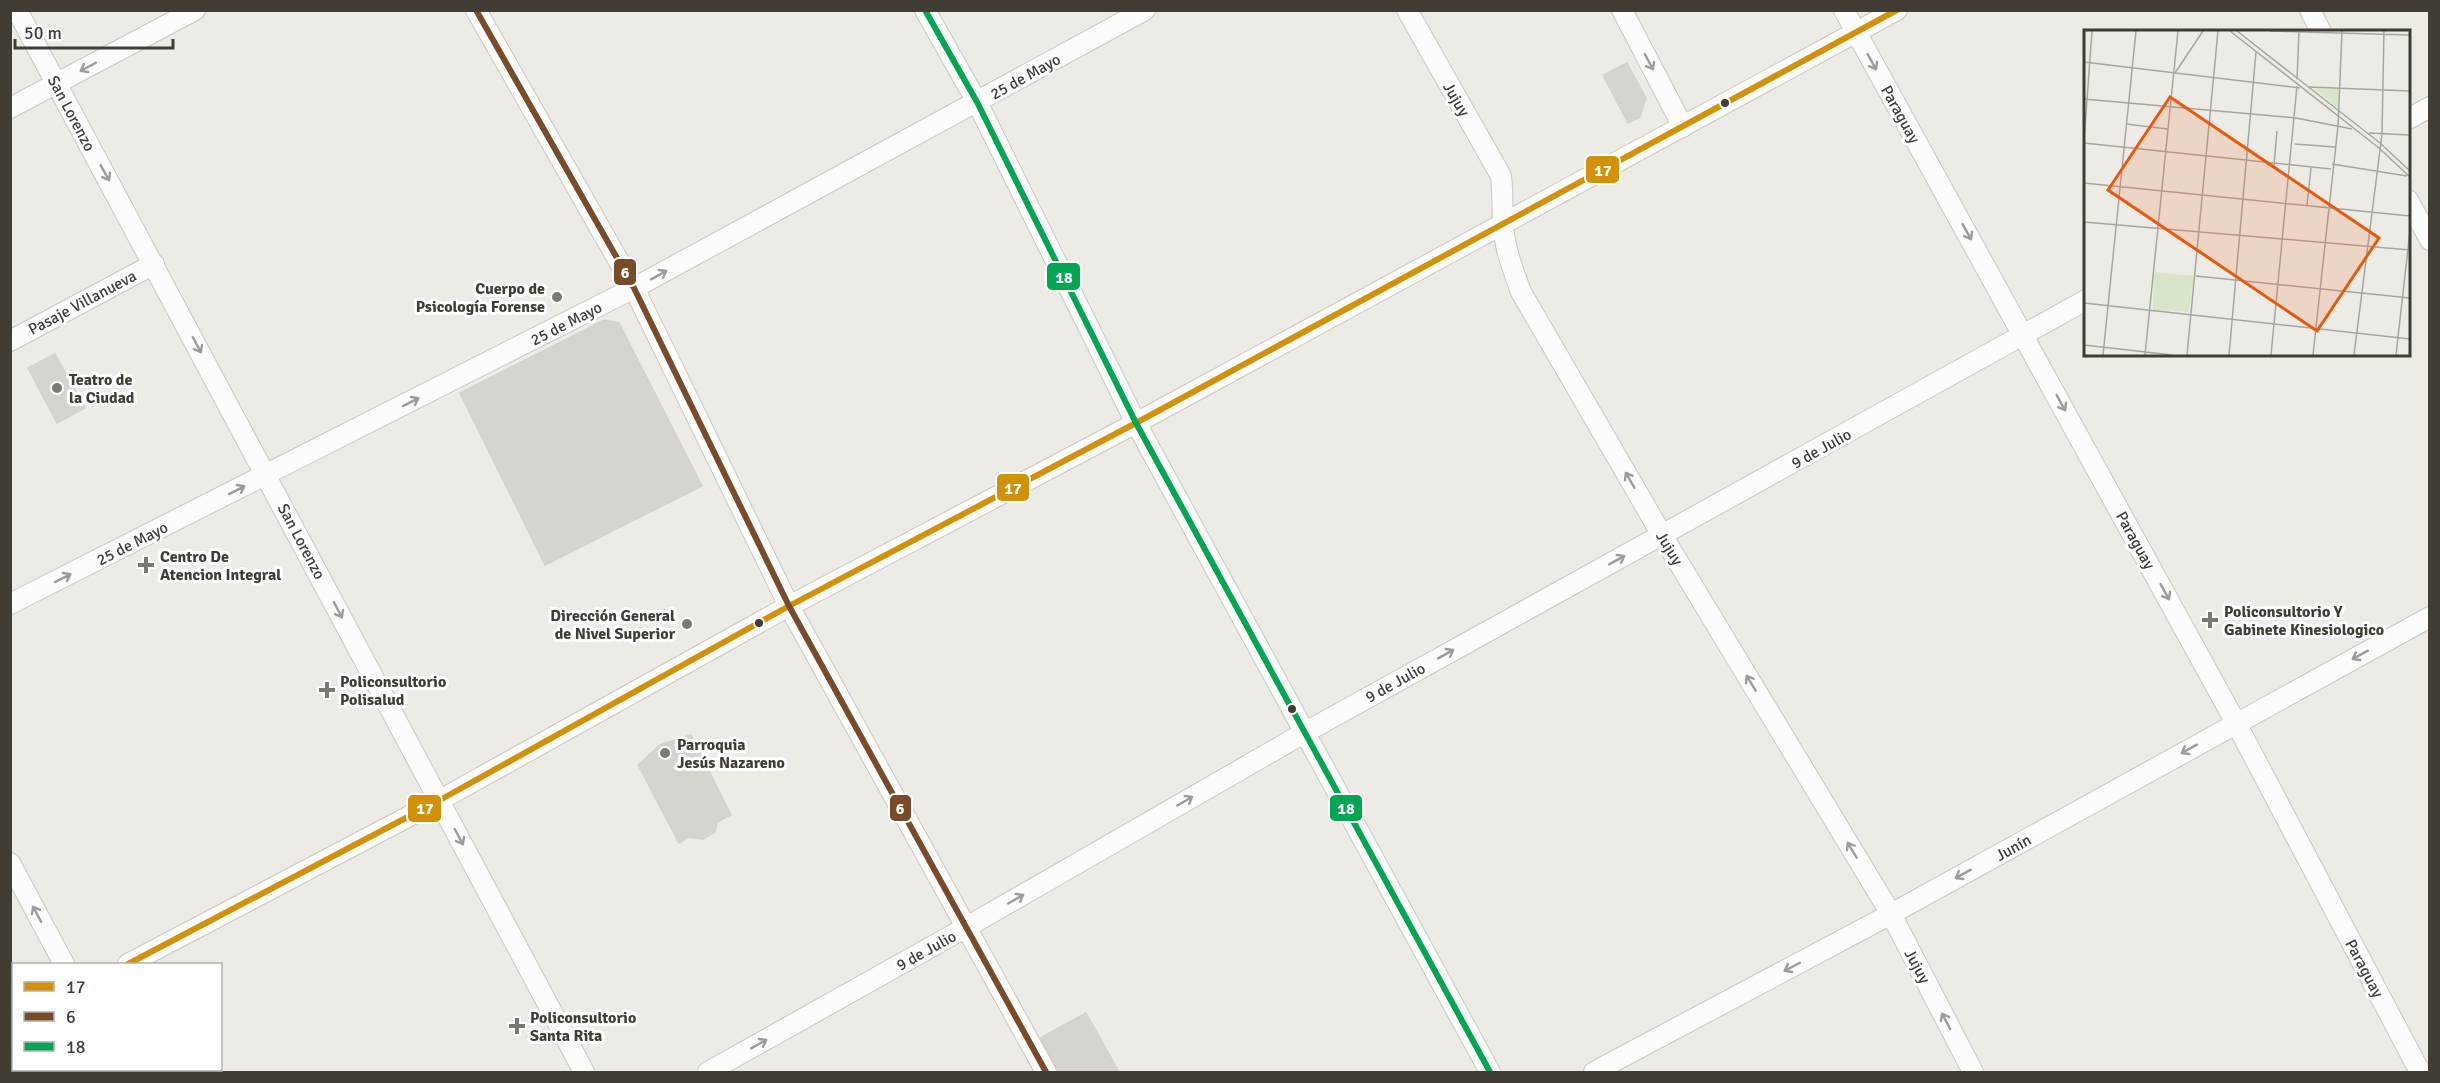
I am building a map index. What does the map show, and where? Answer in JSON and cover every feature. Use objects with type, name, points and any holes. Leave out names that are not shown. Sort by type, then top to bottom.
[{"type":"street","name":"San Lorenzo","points":[[18,10],[584,1072]]},
{"type":"street","points":[[10,108],[195,10]]},
{"type":"street","points":[[476,10],[634,288],[789,606],[1046,1072]]},
{"type":"street","points":[[925,10],[977,102],[1136,423],[1490,1072]]},
{"type":"street","name":"25 de Mayo","points":[[10,604],[634,288],[1145,10]]},
{"type":"street","name":"Jujuy","points":[[1407,10],[1501,176],[1507,253],[1521,292],[1662,535],[1891,914],[1974,1072]]},
{"type":"street","points":[[1622,10],[1683,127]]},
{"type":"street","name":"Paraguay","points":[[1844,10],[2236,723],[2417,1067]]},
{"type":"street","points":[[130,963],[440,800],[789,606],[1136,423],[1898,10]]},
{"type":"street","points":[[2310,10],[2320,30]]},
{"type":"street","points":[[2410,118],[2430,107]]},
{"type":"street","points":[[2410,202],[2430,240]]},
{"type":"street","name":"Pasaje Villanueva","points":[[10,341],[154,264]]},
{"type":"street","name":"9 de Julio","points":[[708,1072],[965,928],[1304,733],[2084,301]]},
{"type":"street","name":"Junín","points":[[1594,1072],[1891,914],[2430,616]]},
{"type":"street","points":[[10,863],[63,963]]},
{"type":"building","points":[[1627,63],[1646,98],[1640,117],[1628,123],[1603,75]]},
{"type":"building","points":[[604,320],[619,323],[702,486],[545,565],[460,393]]},
{"type":"building","name":"Teatro de la Ciudad","points":[[55,354],[85,408],[57,423],[28,368]]},
{"type":"building","points":[[691,735],[731,815],[717,822],[715,832],[703,839],[689,837],[679,843],[638,765],[660,745]]},
{"type":"building","points":[[1086,1013],[1119,1072],[1059,1072],[1040,1038]]},
{"type":"transit line","name":"6","points":[[476,10],[634,288],[789,606],[1046,1072]]},
{"type":"transit line","name":"18","points":[[925,10],[977,102],[1136,423],[1490,1072]]},
{"type":"transit line","name":"17","points":[[130,963],[440,800],[789,606],[1136,423],[1897,10]]},
{"type":"place","name":"Cuerpo de Psicología Forense","points":[[557,297]]},
{"type":"place","name":"Teatro de la Ciudad","points":[[57,388]]},
{"type":"place","name":"Centro De Atencion Integral","points":[[146,565]]},
{"type":"place","name":"Policonsultorio Y Gabinete Kinesiologico","points":[[2210,620]]},
{"type":"place","name":"Dirección General de Nivel Superior","points":[[687,624]]},
{"type":"place","name":"Policonsultorio Polisalud","points":[[327,690]]},
{"type":"place","name":"Parroquia Jesús Nazareno","points":[[665,753]]},
{"type":"place","name":"Policonsultorio Santa Rita","points":[[517,1026]]}]
